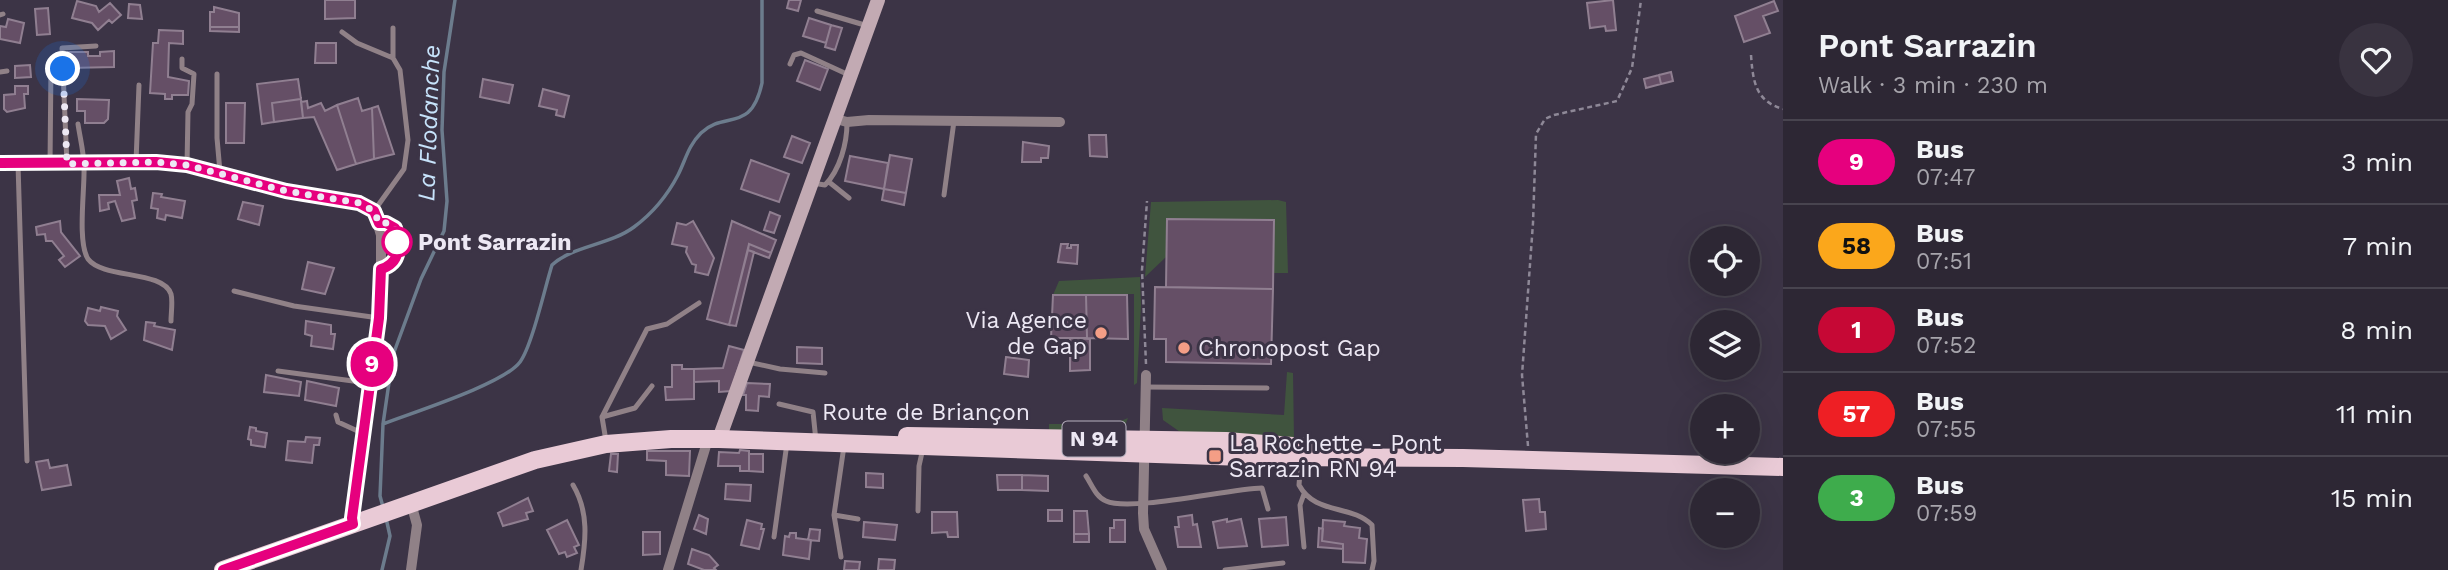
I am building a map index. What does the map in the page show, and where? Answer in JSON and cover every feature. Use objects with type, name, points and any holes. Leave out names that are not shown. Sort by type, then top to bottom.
[{"type":"main road","name":"Route de Briançon","points":[[403,506],[503,470],[606,444],[717,439],[1144,447],[1783,467]]},
{"type":"main road","name":"Route de Briançon","points":[[924,442],[1009,451],[1144,447],[1226,441],[1302,452]]},
{"type":"main road","name":"N 94","points":[[225,570],[403,506]]},
{"type":"street","points":[[668,570],[812,183],[842,120],[852,75],[878,0]]},
{"type":"street","points":[[842,120],[1060,122]]},
{"type":"street","points":[[0,163],[136,162],[187,165],[286,191],[359,203],[374,211],[379,223],[379,318],[368,383],[353,524]]},
{"type":"street","points":[[1146,374],[1144,529],[1162,570]]},
{"type":"street","points":[[403,506],[417,525],[411,570]]},
{"type":"lane","points":[[817,11],[869,26]]},
{"type":"lane","points":[[374,211],[404,169],[408,139],[400,70],[393,58],[393,28]]},
{"type":"lane","points":[[342,32],[357,43],[393,58]]},
{"type":"lane","points":[[67,164],[62,48],[96,46]]},
{"type":"lane","points":[[790,64],[794,55],[806,53],[852,75]]},
{"type":"lane","points":[[182,59],[182,68],[194,75],[192,104],[188,112],[187,165]]},
{"type":"lane","points":[[50,164],[51,64]]},
{"type":"lane","points":[[217,74],[220,172]]},
{"type":"lane","points":[[136,162],[139,85]]},
{"type":"lane","points":[[812,183],[825,185],[833,177],[847,138],[842,120]]},
{"type":"lane","points":[[944,195],[954,121]]},
{"type":"lane","points":[[78,124],[84,164],[83,240],[87,257],[96,267],[148,279],[166,287],[171,294],[171,321]]},
{"type":"lane","points":[[18,164],[27,461]]},
{"type":"lane","points":[[829,182],[849,198]]},
{"type":"lane","points":[[379,223],[395,228],[397,242],[395,262],[381,269]]},
{"type":"lane","points":[[234,291],[293,306],[379,318]]},
{"type":"lane","points":[[606,444],[602,417],[647,329],[667,324],[699,303]]},
{"type":"lane","points":[[745,361],[780,369],[825,373]]},
{"type":"lane","points":[[278,371],[368,383]]},
{"type":"lane","points":[[602,417],[635,408],[652,386]]},
{"type":"lane","points":[[1145,387],[1267,388]]},
{"type":"lane","points":[[779,404],[813,412],[816,440]]},
{"type":"lane","points":[[336,415],[338,422],[362,433]]},
{"type":"lane","points":[[774,537],[788,440]]},
{"type":"lane","points":[[841,557],[834,515],[845,441]]},
{"type":"lane","points":[[918,511],[919,466],[924,442]]},
{"type":"lane","points":[[1302,452],[1299,485],[1304,494],[1310,500],[1334,511],[1363,516],[1372,526],[1373,570]]},
{"type":"lane","points":[[1086,476],[1098,495],[1107,502],[1143,503],[1222,490],[1262,488],[1268,509]]},
{"type":"lane","points":[[573,485],[582,501],[585,520],[582,570]]},
{"type":"lane","points":[[1304,494],[1300,505],[1304,547]]},
{"type":"lane","points":[[834,515],[858,519]]},
{"type":"lane","points":[[1225,570],[1283,563]]},
{"type":"path","points":[[1530,460],[1522,375],[1533,223],[1536,134],[1545,119],[1553,115],[1617,101],[1632,68],[1641,0]]},
{"type":"path","points":[[1752,55],[1760,95],[1767,103],[1783,109]]},
{"type":"path","points":[[1146,374],[1146,310],[1142,270],[1147,201]]},
{"type":"green space","points":[[1151,202],[1286,202],[1288,273],[1272,273],[1273,220],[1167,219],[1166,257],[1145,277]]},
{"type":"green space","points":[[1140,277],[1137,383],[1134,385],[1134,294],[1053,295],[1059,281]]},
{"type":"green space","points":[[1287,372],[1293,373],[1294,439],[1183,434],[1163,420],[1162,408],[1284,415]]},
{"type":"green space","points":[[1128,418],[1124,428],[1117,433],[1049,430],[1049,424],[1113,424]]},
{"type":"building","points":[[325,0],[355,0],[355,18],[325,19]]},
{"type":"building","points":[[789,0],[801,0],[798,11],[787,8]]},
{"type":"building","points":[[1613,0],[1616,30],[1606,31],[1605,26],[1590,28],[1587,3]]},
{"type":"building","points":[[77,1],[96,6],[99,12],[110,3],[121,15],[112,23],[109,20],[98,30],[92,23],[72,18]]},
{"type":"building","points":[[1774,1],[1778,11],[1763,16],[1770,33],[1744,42],[1735,16]]},
{"type":"building","points":[[129,4],[140,5],[142,19],[128,18]]},
{"type":"building","points":[[214,7],[239,13],[239,27],[210,27],[210,12],[214,12]]},
{"type":"building","points":[[48,8],[50,34],[37,35],[35,9]]},
{"type":"building","points":[[809,18],[831,25],[826,43],[803,36]]},
{"type":"building","points":[[8,19],[24,23],[20,43],[0,39],[0,26],[6,27]]},
{"type":"building","points":[[831,25],[842,28],[835,50],[825,47]]},
{"type":"building","points":[[210,27],[239,27],[239,32],[210,31]]},
{"type":"building","points":[[159,30],[183,31],[183,44],[169,43],[168,77],[189,81],[188,95],[172,95],[172,99],[165,99],[165,94],[150,93],[153,43],[158,43]]},
{"type":"building","points":[[316,43],[336,43],[336,63],[315,63]]},
{"type":"building","points":[[114,51],[114,67],[69,68],[68,52],[88,52],[88,56],[100,56],[100,52]]},
{"type":"building","points":[[805,60],[828,69],[820,90],[797,81]]},
{"type":"building","points":[[30,65],[31,77],[15,78],[15,66]]},
{"type":"building","points":[[1671,72],[1673,81],[1661,84],[1659,75]]},
{"type":"building","points":[[1659,75],[1661,84],[1646,88],[1644,79]]},
{"type":"building","points":[[298,79],[301,99],[272,103],[274,122],[262,124],[257,84]]},
{"type":"building","points":[[483,79],[513,85],[509,103],[480,97]]},
{"type":"building","points":[[15,86],[28,86],[28,94],[24,94],[25,108],[7,112],[4,109],[4,95],[15,94]]},
{"type":"building","points":[[543,89],[569,96],[564,117],[556,115],[557,110],[539,106]]},
{"type":"building","points":[[358,98],[362,111],[372,108],[374,159],[356,164],[337,105]]},
{"type":"building","points":[[77,99],[109,100],[108,119],[104,123],[85,123],[85,111],[77,111]]},
{"type":"building","points":[[301,99],[303,118],[274,122],[272,103]]},
{"type":"building","points":[[307,101],[308,108],[321,103],[325,111],[337,105],[356,164],[337,170],[314,117],[303,118],[301,102]]},
{"type":"building","points":[[226,103],[245,103],[244,143],[226,143]]},
{"type":"building","points":[[378,106],[394,154],[374,159],[372,108]]},
{"type":"building","points":[[1089,135],[1106,135],[1107,157],[1090,156]]},
{"type":"building","points":[[792,136],[810,143],[802,163],[784,157]]},
{"type":"building","points":[[1023,142],[1049,146],[1048,158],[1041,158],[1041,162],[1022,162]]},
{"type":"building","points":[[890,155],[912,159],[906,193],[884,189]]},
{"type":"building","points":[[850,156],[888,163],[884,189],[845,181]]},
{"type":"building","points":[[751,160],[789,174],[779,202],[741,189]]},
{"type":"building","points":[[129,178],[131,189],[135,188],[137,200],[132,201],[135,218],[122,221],[115,201],[108,203],[109,209],[100,211],[99,195],[120,195],[117,181]]},
{"type":"building","points":[[884,189],[906,193],[904,205],[882,200]]},
{"type":"building","points":[[153,193],[185,201],[182,218],[166,215],[165,220],[157,218],[158,209],[151,208]]},
{"type":"building","points":[[243,202],[263,206],[259,225],[238,219]]},
{"type":"building","points":[[770,212],[780,216],[774,233],[764,230]]},
{"type":"building","points":[[1167,219],[1274,220],[1273,289],[1166,287]]},
{"type":"building","points":[[60,221],[61,232],[80,256],[65,267],[59,260],[64,256],[52,241],[46,241],[45,234],[37,235],[36,227]]},
{"type":"building","points":[[693,221],[714,258],[708,275],[695,272],[696,265],[692,264],[686,252],[687,247],[672,244],[677,223],[686,225]]},
{"type":"building","points":[[732,221],[776,240],[771,253],[749,244],[729,325],[707,319]]},
{"type":"building","points":[[749,244],[771,253],[769,258],[748,250]]},
{"type":"building","points":[[1061,244],[1068,244],[1067,248],[1078,245],[1077,264],[1058,262]]},
{"type":"building","points":[[748,250],[754,252],[736,326],[729,325]]},
{"type":"building","points":[[308,262],[334,268],[325,294],[302,289]]},
{"type":"building","points":[[1155,287],[1273,289],[1271,364],[1166,362],[1166,339],[1154,339]]},
{"type":"building","points":[[1053,295],[1086,295],[1087,338],[1051,338]]},
{"type":"building","points":[[1086,295],[1127,295],[1128,339],[1087,338]]},
{"type":"building","points":[[101,307],[118,311],[117,316],[126,330],[111,339],[105,326],[88,325],[85,321],[88,308],[100,311]]},
{"type":"building","points":[[306,321],[331,325],[331,334],[335,334],[333,349],[311,346],[312,336],[305,334]]},
{"type":"building","points":[[146,322],[175,330],[172,350],[144,340]]},
{"type":"building","points":[[1070,338],[1090,339],[1090,370],[1070,371]]},
{"type":"building","points":[[729,346],[744,350],[731,391],[719,392],[719,381],[694,382],[694,369],[723,368]]},
{"type":"building","points":[[797,347],[822,348],[822,364],[797,363]]},
{"type":"building","points":[[1006,357],[1029,360],[1028,377],[1004,374]]},
{"type":"building","points":[[672,365],[682,365],[682,369],[694,369],[694,399],[666,400],[665,387],[672,387]]},
{"type":"building","points":[[266,375],[301,382],[299,396],[264,392]]},
{"type":"building","points":[[307,381],[339,388],[336,406],[305,400]]},
{"type":"building","points":[[747,383],[770,384],[769,397],[759,396],[758,411],[746,410],[746,395],[743,395]]},
{"type":"building","points":[[250,427],[267,433],[265,447],[251,445],[251,440],[248,439]]},
{"type":"building","points":[[306,437],[320,438],[319,445],[314,445],[312,463],[286,460],[288,441],[305,442]]},
{"type":"building","points":[[740,450],[749,451],[749,471],[740,471],[740,466],[718,466],[719,452],[739,453]]},
{"type":"building","points":[[647,451],[690,451],[689,476],[666,475],[666,461],[647,460]]},
{"type":"building","points":[[611,454],[618,454],[617,472],[609,471]]},
{"type":"building","points":[[749,454],[763,454],[763,472],[749,471]]},
{"type":"building","points":[[48,460],[50,468],[67,465],[71,485],[42,490],[36,462]]},
{"type":"building","points":[[866,473],[883,474],[883,488],[866,487]]},
{"type":"building","points":[[997,475],[1022,475],[1022,490],[998,490]]},
{"type":"building","points":[[1022,475],[1048,476],[1048,491],[1022,490]]},
{"type":"building","points":[[726,484],[751,485],[750,501],[725,499]]},
{"type":"building","points":[[528,498],[533,511],[526,513],[528,519],[503,526],[498,513]]},
{"type":"building","points":[[1539,499],[1540,512],[1545,512],[1546,529],[1526,531],[1523,500]]},
{"type":"building","points":[[1048,510],[1062,510],[1062,521],[1048,521]]},
{"type":"building","points":[[1074,511],[1087,511],[1089,534],[1074,534]]},
{"type":"building","points":[[932,512],[957,512],[958,537],[948,537],[947,532],[932,533]]},
{"type":"building","points":[[699,515],[708,519],[706,534],[694,529]]},
{"type":"building","points":[[1192,515],[1193,525],[1197,524],[1201,547],[1178,547],[1175,527],[1179,527],[1178,517]]},
{"type":"building","points":[[1286,517],[1288,545],[1262,547],[1259,519]]},
{"type":"building","points":[[1227,519],[1227,522],[1241,519],[1247,546],[1218,548],[1213,522]]},
{"type":"building","points":[[567,520],[579,545],[574,547],[577,553],[567,557],[565,552],[559,554],[547,530]]},
{"type":"building","points":[[747,520],[762,524],[761,529],[764,529],[759,549],[741,545]]},
{"type":"building","points":[[1114,520],[1125,520],[1125,542],[1110,542],[1110,528],[1114,528]]},
{"type":"building","points":[[1323,520],[1345,522],[1344,526],[1360,528],[1359,538],[1367,539],[1365,563],[1343,562],[1343,544],[1322,541]]},
{"type":"building","points":[[864,522],[897,525],[895,540],[863,537]]},
{"type":"building","points":[[1319,528],[1323,529],[1322,541],[1343,544],[1343,549],[1318,547]]},
{"type":"building","points":[[810,529],[820,530],[819,541],[808,540]]},
{"type":"building","points":[[643,532],[660,532],[660,554],[643,555]]},
{"type":"building","points":[[790,533],[796,533],[796,538],[811,540],[809,559],[783,555],[785,536],[789,537]]},
{"type":"building","points":[[1074,534],[1089,534],[1089,542],[1074,542]]},
{"type":"building","points":[[692,549],[709,555],[718,565],[714,568],[716,570],[704,570],[688,564]]},
{"type":"building","points":[[879,559],[895,560],[894,570],[878,570]]},
{"type":"building","points":[[845,561],[860,562],[859,570],[844,570]]},
{"type":"waterway","name":"La Flodanche","points":[[383,507],[380,496],[383,424],[393,355],[421,279],[444,231],[447,201],[442,130],[444,72],[455,0]]},
{"type":"waterway","points":[[383,424],[477,388],[511,371],[525,354],[552,265],[570,254],[614,238],[641,222],[669,190],[690,148],[701,133],[710,126],[744,115],[751,109],[762,83],[762,0]]},
{"type":"waterway","name":"La Flodanche","points":[[382,570],[390,536],[386,518]]},
{"type":"bus line","name":"9","points":[[0,163],[156,162],[187,165],[286,191],[359,203],[374,211],[379,223],[392,225],[397,231],[398,257],[388,267],[381,269],[379,318],[368,383],[353,524],[223,570]]},
{"type":"place","name":"Pont Sarrazin","points":[[397,242]]},
{"type":"place","name":"Via Agence de Gap","points":[[1101,333]]},
{"type":"place","name":"Chronopost Gap","points":[[1184,348]]},
{"type":"place","name":"La Rochette - Pont Sarrazin RN 94","points":[[1215,456]]},
{"type":"route","points":[[63,69],[67,164],[175,164],[220,172],[286,191],[359,203],[374,211],[379,223],[395,228],[397,242]]}]
